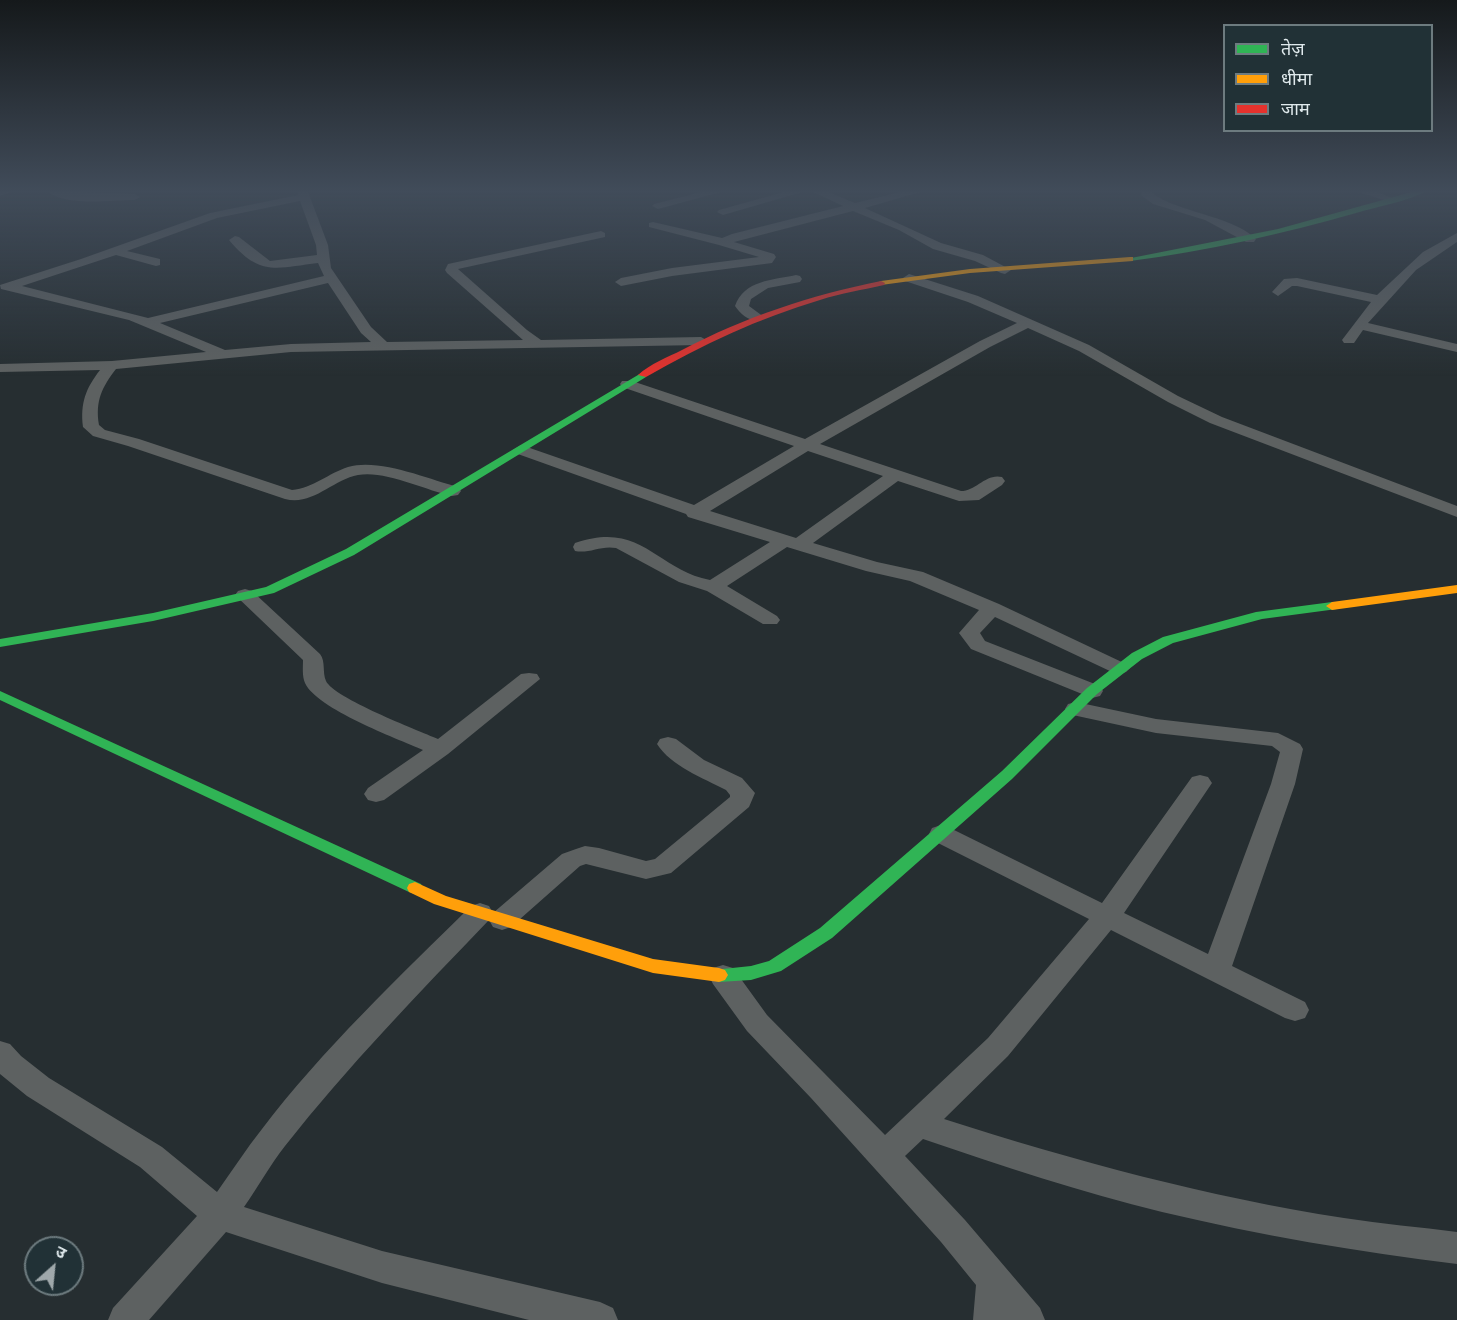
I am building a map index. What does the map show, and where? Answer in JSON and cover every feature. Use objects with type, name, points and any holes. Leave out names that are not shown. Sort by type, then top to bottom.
[{"type":"main road","points":[[0,643],[153,617],[270,590],[350,552],[701,341],[789,305],[846,290],[909,278],[1176,253]]},
{"type":"main road","points":[[0,695],[440,900],[653,966],[723,976],[751,973],[775,966],[826,933],[1007,775],[1119,668],[1168,640],[1261,615],[1457,589]]},
{"type":"street","points":[[4,285],[110,253]]},
{"type":"street","points":[[121,253],[156,262]]},
{"type":"street","points":[[250,253],[268,265],[325,258]]},
{"type":"street","points":[[323,253],[325,268],[366,330],[382,345]]},
{"type":"street","points":[[519,253],[452,267],[451,270],[522,333],[540,345]]},
{"type":"street","points":[[621,282],[770,259],[752,253]]},
{"type":"street","points":[[960,253],[1005,270]]},
{"type":"street","points":[[1349,340],[1380,300],[1431,253]]},
{"type":"street","points":[[147,322],[332,278]]},
{"type":"street","points":[[909,278],[973,300],[1029,323],[1112,362],[1173,399],[1216,420],[1457,512]]},
{"type":"street","points":[[757,317],[745,311],[742,306],[747,294],[754,289],[796,279]]},
{"type":"street","points":[[1278,292],[1288,282],[1297,282],[1380,300]]},
{"type":"street","points":[[4,285],[102,308],[147,322],[225,354]]},
{"type":"street","points":[[694,513],[806,445],[985,344],[1029,323]]},
{"type":"street","points":[[1359,325],[1457,348]]},
{"type":"street","points":[[0,368],[112,365],[268,350],[382,345],[540,345],[701,341]]},
{"type":"street","points":[[112,365],[99,381],[89,399],[91,427],[99,433],[133,442],[291,495],[307,493],[347,473],[364,469],[452,491]]},
{"type":"street","points":[[627,384],[965,497],[973,496],[996,481]]},
{"type":"street","points":[[521,450],[694,513],[791,543],[916,576],[992,608],[1119,668]]},
{"type":"street","points":[[713,586],[791,543],[895,475]]},
{"type":"street","points":[[582,547],[597,542],[616,543],[687,580],[713,586],[732,600],[770,620]]},
{"type":"street","points":[[245,595],[314,658],[316,667],[314,678],[317,687],[347,707],[440,749]]},
{"type":"street","points":[[992,608],[969,633],[978,645],[1084,700],[1156,726],[1266,738],[1287,744],[1292,749],[1283,784],[1215,971]]},
{"type":"street","points":[[376,794],[440,749],[529,679]]},
{"type":"street","points":[[126,1320],[220,1215],[273,1138],[321,1081],[408,986],[491,916],[571,860],[585,855],[646,870],[663,867],[740,801],[743,793],[734,784],[696,765],[668,744]]},
{"type":"street","points":[[884,1156],[998,1047],[1106,918],[1200,783]]},
{"type":"street","points":[[940,834],[1295,1010]]},
{"type":"street","points":[[723,976],[757,1023],[884,1156],[1027,1320]]},
{"type":"street","points":[[0,1053],[10,1065],[38,1087],[151,1157],[220,1215],[382,1267],[600,1320]]},
{"type":"street","points":[[917,1124],[1046,1166],[1162,1197],[1344,1233],[1457,1248]]},
{"type":"street","points":[[991,1320],[994,1281]]},
{"type":"traffic: fast","points":[[1130,259],[1175,253]]},
{"type":"traffic: fast","points":[[0,643],[153,617],[270,590],[350,552],[643,375]]},
{"type":"traffic: fast","points":[[719,975],[751,973],[775,966],[826,933],[1007,775],[1092,691],[1137,656],[1168,640],[1261,615],[1332,606]]},
{"type":"traffic: fast","points":[[0,695],[415,888]]},
{"type":"traffic: slow","points":[[881,283],[970,271],[1130,259]]},
{"type":"traffic: slow","points":[[1332,606],[1457,589]]},
{"type":"traffic: slow","points":[[415,888],[440,900],[653,966],[719,975]]},
{"type":"traffic: jam","points":[[643,375],[699,344],[758,318],[849,289],[881,283]]}]
